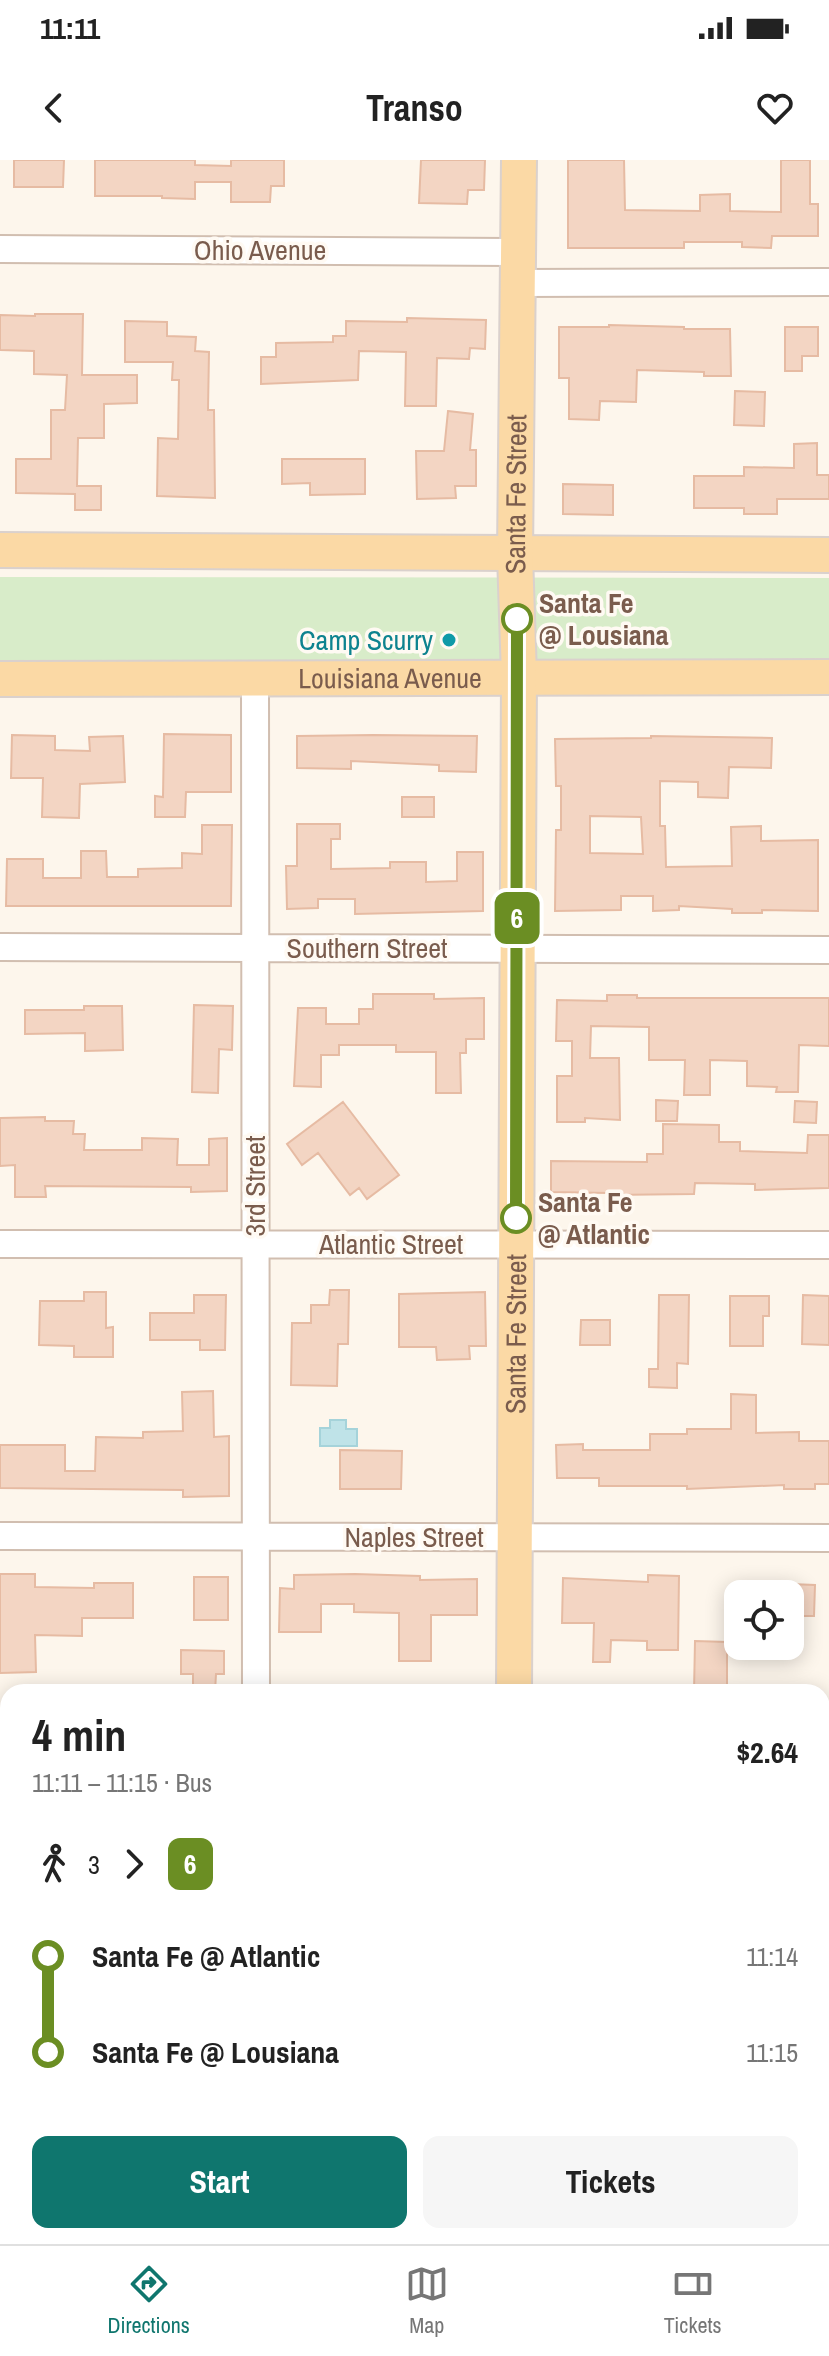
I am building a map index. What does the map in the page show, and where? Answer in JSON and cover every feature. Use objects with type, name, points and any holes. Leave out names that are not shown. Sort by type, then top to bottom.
[{"type":"main road","name":"Santa Fe Street","points":[[514,1684],[519,676],[515,555],[519,160]]},
{"type":"main road","points":[[0,550],[829,555]]},
{"type":"main road","name":"Louisiana Avenue","points":[[0,679],[829,677]]},
{"type":"street","name":"Ohio Avenue","points":[[0,249],[518,267],[829,282]]},
{"type":"street","name":"3rd Street","points":[[255,680],[256,1684]]},
{"type":"street","name":"Southern Street","points":[[0,947],[829,950]]},
{"type":"street","name":"Atlantic Street","points":[[0,1244],[829,1245]]},
{"type":"street","name":"Naples Street","points":[[0,1536],[829,1538]]},
{"type":"green space","points":[[0,577],[829,578],[829,670],[0,669]]},
{"type":"water","points":[[330,1420],[346,1420],[346,1429],[357,1429],[357,1446],[320,1446],[320,1428],[330,1428]]},
{"type":"building","points":[[14,160],[64,160],[63,187],[14,187]]},
{"type":"building","points":[[95,160],[195,160],[195,165],[231,166],[231,160],[284,160],[284,186],[271,186],[270,202],[231,202],[231,182],[195,182],[195,199],[95,196]]},
{"type":"building","points":[[421,160],[485,160],[484,190],[468,190],[467,204],[419,203]]},
{"type":"building","points":[[568,160],[624,160],[625,210],[700,211],[700,195],[730,194],[730,211],[781,212],[781,160],[810,160],[810,204],[818,204],[818,236],[772,236],[771,248],[742,247],[742,242],[684,242],[684,248],[568,248]]},
{"type":"building","points":[[83,314],[82,375],[137,375],[137,403],[104,404],[104,438],[78,438],[77,486],[101,486],[101,510],[75,510],[75,494],[16,493],[16,459],[51,459],[51,410],[65,410],[67,375],[34,374],[34,351],[0,350],[0,315]]},
{"type":"building","points":[[407,318],[486,320],[485,349],[470,348],[469,359],[437,358],[436,406],[405,406],[406,352],[359,351],[358,380],[261,384],[261,357],[276,357],[276,343],[333,342],[333,336],[346,336],[346,321],[407,322]]},
{"type":"building","points":[[125,321],[167,322],[167,336],[196,337],[195,351],[209,352],[208,410],[214,410],[215,498],[157,496],[158,438],[178,439],[179,380],[172,380],[173,362],[125,362]]},
{"type":"building","points":[[609,325],[730,329],[731,376],[637,370],[636,402],[600,401],[599,420],[569,419],[569,378],[559,378],[559,327]]},
{"type":"building","points":[[785,327],[818,327],[818,356],[802,356],[802,371],[785,371]]},
{"type":"building","points":[[735,391],[765,392],[764,426],[734,425]]},
{"type":"building","points":[[448,411],[473,414],[470,450],[476,450],[476,486],[455,486],[456,498],[417,499],[416,451],[444,451]]},
{"type":"building","points":[[817,443],[817,475],[829,475],[829,499],[777,499],[777,514],[744,514],[744,508],[694,508],[694,476],[744,476],[744,467],[794,468],[794,444]]},
{"type":"building","points":[[282,459],[365,459],[365,494],[310,495],[310,483],[282,484]]},
{"type":"building","points":[[563,484],[613,485],[613,515],[563,514]]},
{"type":"building","points":[[164,734],[231,735],[231,792],[186,792],[185,817],[155,817],[155,796],[163,797]]},
{"type":"building","points":[[12,735],[55,736],[55,750],[90,751],[89,737],[123,736],[125,782],[80,784],[79,818],[42,817],[43,778],[11,778]]},
{"type":"building","points":[[297,736],[477,736],[476,772],[439,771],[439,765],[351,761],[351,769],[297,768]]},
{"type":"building","points":[[772,738],[771,768],[729,767],[728,798],[698,797],[698,782],[660,781],[660,826],[665,826],[666,867],[732,866],[731,827],[761,826],[761,841],[818,840],[818,911],[732,913],[732,909],[679,906],[679,910],[653,911],[653,896],[621,896],[621,910],[555,911],[556,830],[561,830],[561,786],[556,786],[555,739]],"holes":[[[590,816],[641,817],[643,854],[590,853]]]},
{"type":"building","points":[[402,797],[434,797],[434,817],[402,817]]},
{"type":"building","points":[[297,824],[340,824],[340,839],[331,839],[331,869],[390,868],[390,862],[426,862],[426,882],[457,881],[457,852],[483,852],[483,911],[355,914],[355,899],[318,899],[318,908],[287,909],[286,866],[297,866]]},
{"type":"building","points":[[202,825],[232,825],[231,906],[6,906],[7,859],[43,859],[43,878],[81,878],[81,851],[106,851],[107,877],[138,877],[138,869],[182,868],[182,853],[202,854]]},
{"type":"building","points":[[373,994],[434,994],[434,999],[484,998],[484,1039],[466,1039],[466,1053],[460,1053],[461,1093],[436,1093],[436,1052],[396,1052],[396,1045],[339,1045],[339,1055],[321,1055],[321,1087],[294,1086],[298,1008],[326,1008],[326,1024],[359,1024],[359,1009],[373,1009]]},
{"type":"building","points":[[607,995],[637,995],[637,998],[829,998],[829,1046],[799,1045],[798,1092],[776,1092],[777,1087],[747,1086],[747,1061],[710,1060],[710,1095],[684,1095],[685,1060],[649,1060],[649,1027],[591,1026],[590,1058],[619,1058],[620,1120],[585,1118],[585,1122],[557,1122],[557,1076],[572,1076],[572,1041],[556,1041],[557,1000],[607,1001]]},
{"type":"building","points":[[194,1005],[233,1006],[232,1050],[219,1049],[218,1093],[192,1092]]},
{"type":"building","points":[[84,1006],[122,1006],[123,1050],[85,1051],[85,1033],[25,1034],[25,1010],[84,1010]]},
{"type":"building","points":[[656,1100],[678,1101],[677,1121],[656,1121]]},
{"type":"building","points":[[795,1101],[817,1102],[816,1123],[794,1122]]},
{"type":"building","points":[[343,1102],[399,1175],[367,1199],[359,1188],[350,1195],[318,1153],[302,1165],[287,1144]]},
{"type":"building","points":[[45,1117],[45,1121],[74,1121],[73,1134],[85,1134],[84,1150],[142,1150],[142,1138],[178,1139],[177,1165],[209,1165],[209,1139],[227,1138],[227,1191],[191,1192],[191,1187],[45,1186],[46,1197],[15,1197],[15,1165],[0,1166],[0,1118]]},
{"type":"building","points":[[663,1124],[719,1125],[719,1142],[740,1142],[740,1151],[807,1153],[808,1135],[829,1135],[829,1188],[755,1190],[755,1184],[695,1183],[694,1194],[551,1192],[551,1161],[647,1162],[647,1154],[663,1154]]},
{"type":"building","points":[[330,1290],[349,1290],[348,1344],[338,1344],[337,1386],[291,1385],[292,1323],[311,1323],[311,1305],[329,1305]]},
{"type":"building","points":[[84,1292],[106,1292],[106,1328],[113,1327],[113,1357],[74,1357],[74,1346],[39,1345],[40,1301],[84,1301]]},
{"type":"building","points":[[485,1292],[486,1346],[469,1346],[470,1359],[437,1360],[436,1347],[399,1347],[399,1294]]},
{"type":"building","points":[[194,1295],[226,1295],[225,1350],[200,1350],[200,1340],[150,1340],[150,1313],[194,1313]]},
{"type":"building","points":[[659,1295],[689,1295],[688,1364],[677,1363],[677,1388],[649,1387],[649,1369],[658,1369]]},
{"type":"building","points":[[803,1295],[829,1296],[829,1345],[802,1344]]},
{"type":"building","points":[[730,1296],[769,1296],[769,1316],[763,1316],[763,1346],[730,1346]]},
{"type":"building","points":[[581,1320],[610,1320],[610,1345],[580,1345]]},
{"type":"building","points":[[213,1391],[214,1437],[229,1436],[229,1496],[183,1497],[183,1490],[0,1488],[0,1445],[65,1445],[65,1471],[95,1471],[96,1437],[143,1438],[143,1432],[183,1431],[182,1392]]},
{"type":"building","points":[[731,1394],[756,1395],[756,1433],[799,1432],[799,1441],[829,1441],[829,1484],[815,1484],[815,1489],[784,1489],[784,1485],[687,1489],[687,1486],[599,1486],[599,1478],[557,1478],[556,1445],[583,1444],[583,1450],[650,1450],[650,1434],[687,1434],[687,1429],[731,1429]]},
{"type":"building","points":[[340,1450],[402,1451],[401,1489],[340,1489]]},
{"type":"building","points":[[0,1574],[35,1574],[35,1587],[94,1588],[94,1583],[133,1583],[133,1618],[82,1618],[82,1636],[35,1635],[36,1672],[0,1673]]},
{"type":"building","points":[[294,1575],[420,1576],[420,1580],[477,1579],[477,1615],[431,1615],[431,1661],[399,1661],[399,1613],[354,1612],[354,1604],[321,1604],[321,1632],[279,1632],[280,1588],[294,1589]]},
{"type":"building","points":[[648,1575],[679,1576],[678,1650],[647,1650],[647,1641],[611,1640],[610,1662],[593,1662],[594,1623],[562,1623],[563,1578],[648,1582]]},
{"type":"building","points":[[194,1577],[228,1577],[228,1620],[194,1620]]},
{"type":"building","points":[[804,1585],[815,1585],[814,1616],[804,1616]]},
{"type":"building","points":[[695,1641],[724,1642],[727,1684],[694,1684]]},
{"type":"building","points":[[181,1650],[224,1651],[224,1674],[216,1674],[215,1684],[193,1684],[193,1674],[181,1674]]},
{"type":"bus line","name":"6","points":[[516,1218],[517,619]]},
{"type":"place","name":"Santa Fe @ Lousiana","points":[[517,619]]},
{"type":"place","name":"Camp Scurry","points":[[449,640]]},
{"type":"place","name":"Santa Fe @ Atlantic","points":[[516,1218]]}]
